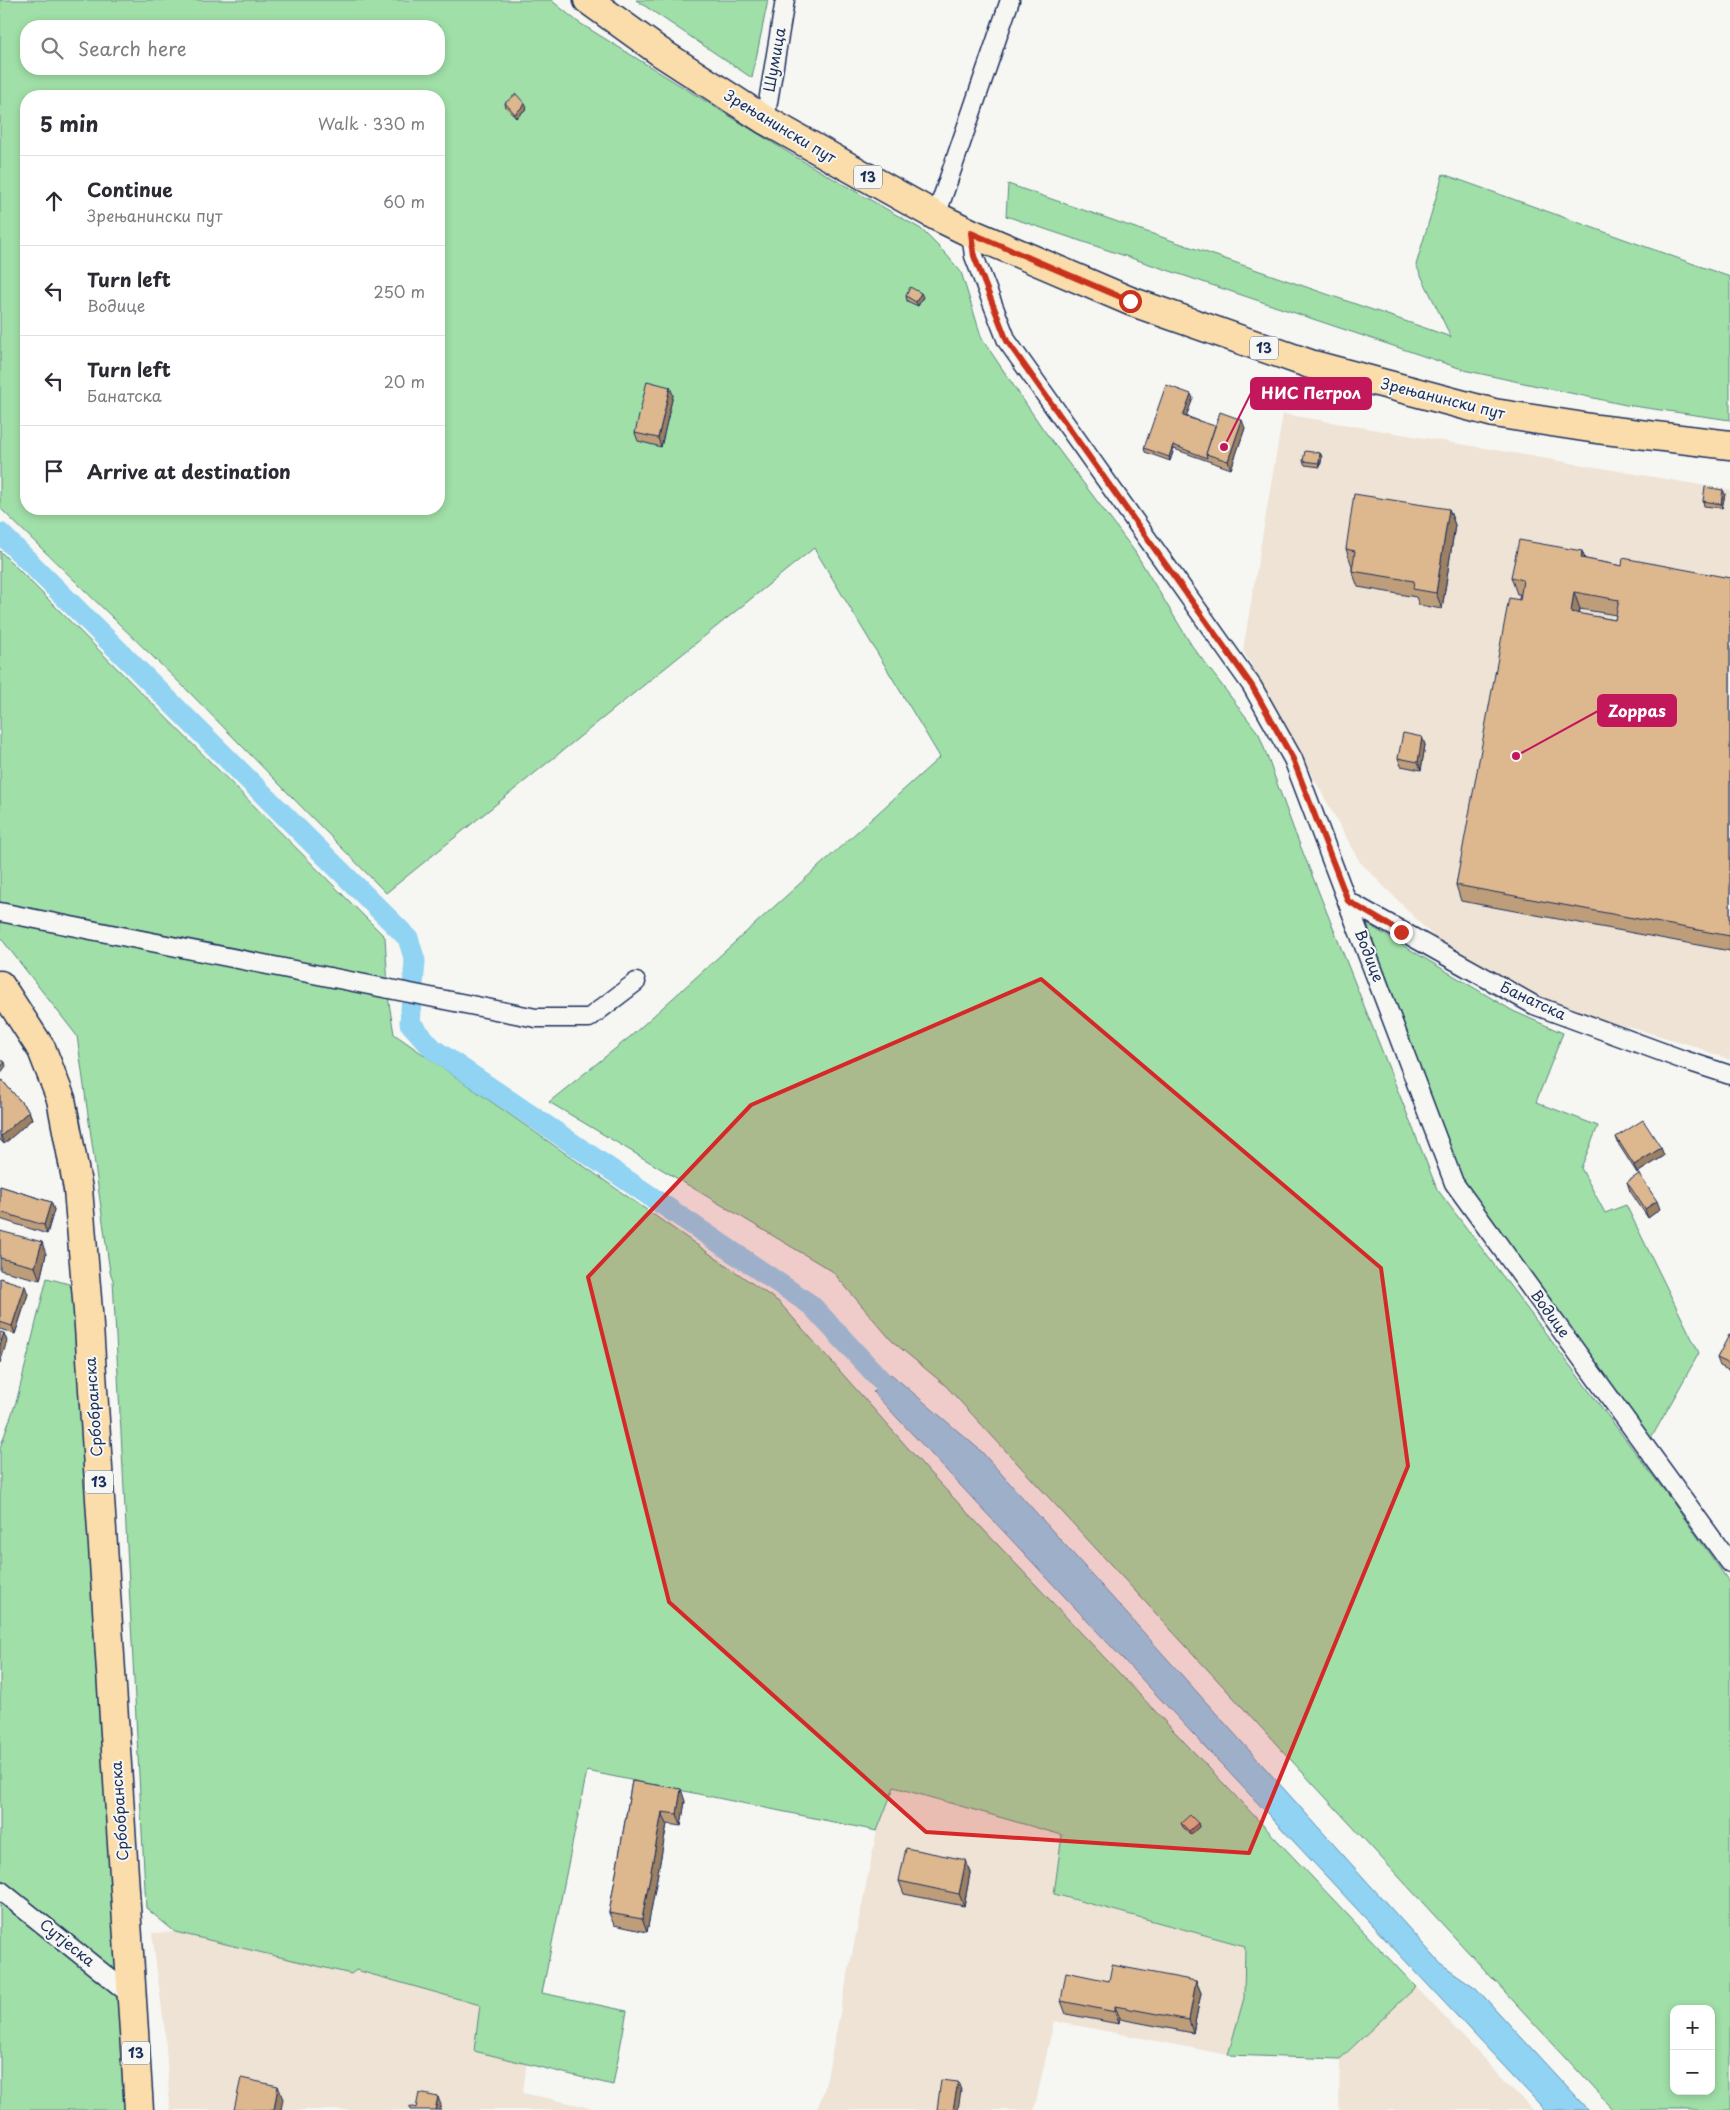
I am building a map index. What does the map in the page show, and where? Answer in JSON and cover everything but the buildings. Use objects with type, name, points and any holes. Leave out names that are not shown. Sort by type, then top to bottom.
[{"type":"main road","name":"Зрењанински пут","points":[[588,0],[660,52],[765,120],[936,216],[971,233],[1130,301],[1334,371],[1494,413],[1597,429],[1730,445]]},
{"type":"main road","name":"Србобранска","points":[[0,985],[42,1050],[55,1082],[61,1099],[78,1189],[88,1311],[133,1997]]},
{"type":"main road","name":"13","points":[[133,1997],[139,2110]]},
{"type":"street","name":"Шумица","points":[[765,120],[786,0]]},
{"type":"street","points":[[936,216],[1010,0]]},
{"type":"street","name":"Водице","points":[[971,233],[974,256],[1007,341],[1252,686],[1293,759],[1454,1183],[1730,1563]]},
{"type":"street","name":"Банатска","points":[[1348,901],[1534,1005],[1730,1075]]},
{"type":"street","points":[[0,912],[536,1018],[589,1018],[636,982]]},
{"type":"street","name":"Сутјеска","points":[[0,1890],[133,1997]]},
{"type":"highlighted area","points":[[1041,979],[1381,1268],[1408,1466],[1249,1853],[926,1832],[669,1602],[588,1277],[751,1105]]},
{"type":"shaded area","points":[[1283,414],[1730,490],[1730,1060],[1685,1043],[1568,1010],[1442,945],[1360,862],[1243,650]]},
{"type":"shaded area","points":[[894,1786],[1062,1835],[1054,1895],[1245,1946],[1244,1998],[1228,2055],[1054,2021],[1034,2110],[817,2110],[825,2087],[877,1831]]},
{"type":"shaded area","points":[[175,1932],[533,2007],[523,2093],[601,2110],[170,2110],[165,2032],[152,1933]]},
{"type":"shaded area","points":[[1416,1987],[1532,2110],[1339,2110],[1340,2059]]},
{"type":"green space","points":[[0,0],[551,0],[578,22],[794,156],[921,229],[961,272],[982,339],[1043,429],[1135,552],[1192,646],[1259,734],[1294,830],[1437,1189],[1672,1501],[1730,1583],[1730,2110],[1614,2110],[945,1385],[892,1341],[832,1271],[549,1102],[631,1036],[940,757],[814,548],[386,893],[188,691],[0,508]]},
{"type":"green space","points":[[636,0],[768,0],[752,78]]},
{"type":"green space","points":[[1443,174],[1730,277],[1730,420],[1626,405],[1468,371],[1006,216],[1008,184],[1451,337],[1416,265]]},
{"type":"green space","points":[[0,551],[385,937],[389,1003],[394,1034],[779,1302],[930,1473],[1416,1987],[1340,2059],[1228,2055],[1244,1998],[1245,1946],[1054,1894],[1062,1835],[894,1787],[877,1831],[587,1771],[542,1993],[627,2011],[613,2085],[474,2051],[480,2005],[356,1970],[351,1974],[175,1932],[146,1908],[113,1280],[110,1272],[77,1036],[0,937]]},
{"type":"green space","points":[[1367,924],[1513,1011],[1563,1033],[1536,1102],[1598,1126],[1581,1168],[1605,1213],[1626,1205],[1699,1353],[1648,1444],[1462,1181]]},
{"type":"green space","points":[[47,1278],[69,1284],[79,1301],[89,1556],[125,2110],[0,2110],[0,1448],[17,1399]]},
{"type":"water","points":[[891,1374],[980,1450],[1440,1963],[1476,1988],[1588,2110],[1545,2110],[873,1392]]},
{"type":"waterway","points":[[0,533],[408,938],[415,961],[410,1023],[433,1049],[811,1305],[903,1404]]},
{"type":"place","name":"НИС Петрол","points":[[1224,447]]},
{"type":"place","name":"Zoppas","points":[[1516,756]]},
{"type":"route","points":[[1130,301],[971,233],[974,256],[1007,341],[1252,686],[1293,759],[1348,901],[1401,932]]}]
